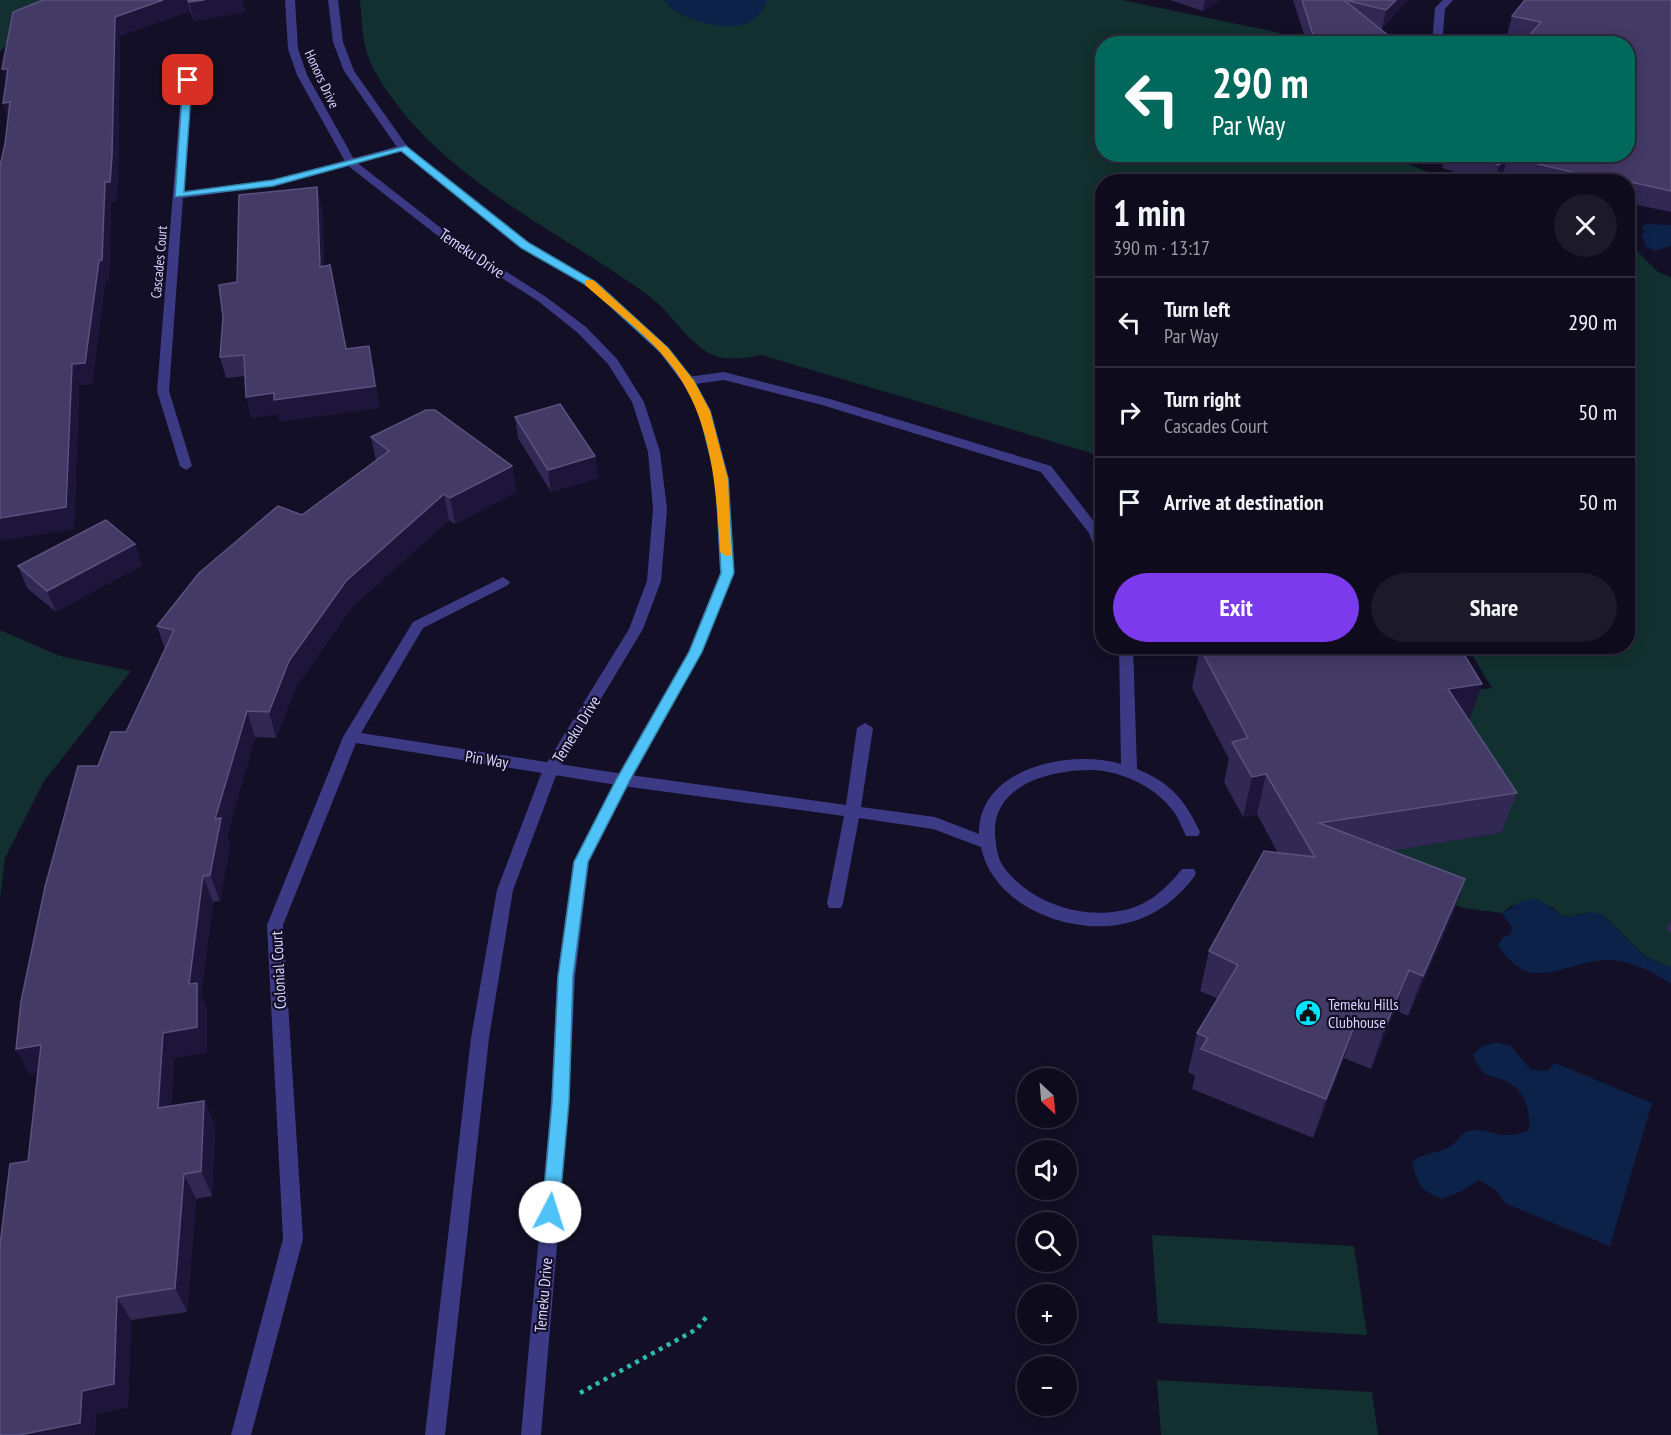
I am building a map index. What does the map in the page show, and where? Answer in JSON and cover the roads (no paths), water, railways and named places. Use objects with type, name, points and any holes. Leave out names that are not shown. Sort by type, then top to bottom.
[{"type":"street","name":"Honors Drive","points":[[290,0],[289,14],[293,49],[302,75],[351,163]]},
{"type":"street","name":"Honors Drive","points":[[333,0],[338,42],[349,71],[403,148]]},
{"type":"street","points":[[1438,36],[1440,8],[1448,0]]},
{"type":"street","name":"Cascades Court","points":[[186,466],[164,391],[189,57]]},
{"type":"street","points":[[179,195],[273,183],[403,148]]},
{"type":"street","name":"Temeku Drive","points":[[403,148],[525,245],[592,284],[664,350],[688,381],[705,411],[722,479],[727,573],[695,652],[623,780],[581,862],[566,977],[560,1102],[531,1435]]},
{"type":"street","name":"Temeku Drive","points":[[351,163],[451,241],[542,299],[582,330],[612,362],[638,402],[654,452],[660,509],[654,581],[636,629],[551,769],[505,890],[480,1038],[435,1435]]},
{"type":"street","points":[[688,381],[724,376],[826,402],[1046,469],[1095,531]]},
{"type":"street","name":"Colonial Court","points":[[241,1435],[293,1239],[275,925],[351,737],[418,625],[503,582]]},
{"type":"street","points":[[1126,654],[1129,772]]},
{"type":"street","points":[[835,903],[853,811],[865,728]]},
{"type":"street","name":"Pin Way","points":[[351,737],[623,780],[935,823],[987,843]]},
{"type":"street","points":[[1188,873],[1171,895],[1145,910],[1113,918],[1078,917],[1044,907],[1016,891],[996,868],[987,843],[987,820],[998,799],[1016,781],[1040,770],[1069,764],[1100,765],[1129,772],[1157,787],[1180,808],[1192,832]]},
{"type":"water","points":[[663,0],[767,0],[761,12],[752,20],[741,25],[728,26],[714,25],[688,17],[675,11]]},
{"type":"water","points":[[1671,225],[1671,246],[1654,251],[1646,247],[1641,234],[1645,232],[1641,226]]},
{"type":"water","points":[[1538,899],[1561,915],[1571,917],[1591,912],[1603,915],[1644,956],[1671,968],[1671,984],[1640,967],[1615,960],[1590,962],[1548,973],[1522,970],[1510,961],[1498,945],[1503,937],[1511,934],[1512,928],[1502,913],[1524,900]]},
{"type":"water","points":[[1497,1042],[1511,1046],[1531,1070],[1547,1071],[1555,1063],[1652,1103],[1610,1246],[1506,1204],[1497,1191],[1479,1180],[1460,1192],[1442,1199],[1429,1193],[1418,1181],[1412,1161],[1448,1148],[1467,1132],[1474,1130],[1513,1135],[1529,1130],[1528,1111],[1521,1093],[1504,1080],[1485,1074],[1473,1055],[1481,1047]]},
{"type":"place","name":"Temeku Hills Clubhouse","points":[[1308,1013]]}]
